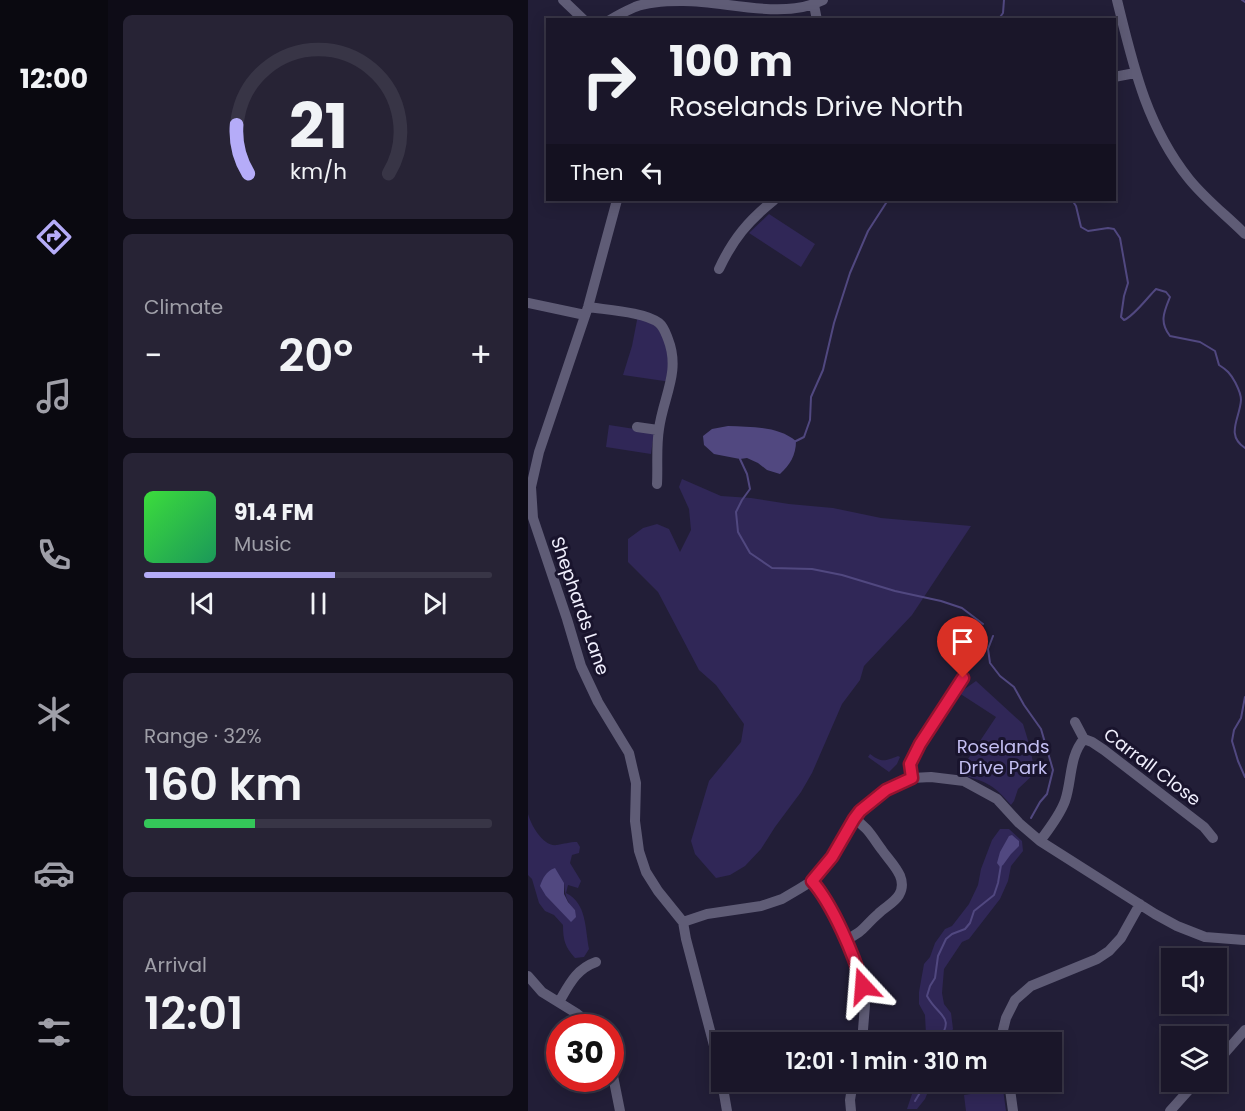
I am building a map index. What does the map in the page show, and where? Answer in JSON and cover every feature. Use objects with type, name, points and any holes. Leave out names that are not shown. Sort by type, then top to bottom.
[{"type":"street","points":[[563,0],[582,18]]},
{"type":"street","points":[[1117,0],[1148,111],[1163,139],[1190,181],[1245,234]]},
{"type":"street","points":[[614,18],[637,6],[682,1],[774,9],[818,2],[817,18]]},
{"type":"street","points":[[1116,77],[1136,73]]},
{"type":"street","name":"Shephards Lane","points":[[617,201],[586,311],[539,452],[531,487],[533,518],[581,666],[598,702],[629,753],[636,783],[635,821],[639,851],[646,872],[683,922],[711,1034]]},
{"type":"street","points":[[719,270],[742,230],[757,213],[773,201]]},
{"type":"street","points":[[528,303],[644,316],[662,326],[672,349],[674,369],[658,430],[657,484]]},
{"type":"street","points":[[637,427],[658,430]]},
{"type":"street","points":[[912,778],[910,764],[920,744],[963,678]]},
{"type":"street","name":"Carrall Close","points":[[1075,722],[1084,739],[1104,750],[1140,777],[1204,827],[1213,838]]},
{"type":"street","points":[[1040,841],[1065,801],[1074,758],[1084,739]]},
{"type":"street","points":[[683,922],[707,914],[761,906],[782,899],[812,881],[832,857],[854,819],[868,803],[886,790],[912,778],[931,777],[964,781],[997,799],[1040,841],[1177,926],[1205,937],[1244,940]]},
{"type":"street","points":[[845,940],[863,930],[878,913],[899,896],[902,888],[898,869],[881,850],[871,833],[861,822],[854,819]]},
{"type":"street","points":[[812,881],[822,892],[858,968],[865,1005],[863,1032]]},
{"type":"street","points":[[1002,1032],[1006,1018],[1016,1000],[1031,986],[1097,959],[1109,951],[1121,938],[1140,904]]},
{"type":"street","points":[[559,1002],[584,966],[596,962]]},
{"type":"street","points":[[528,976],[542,993],[577,1014]]},
{"type":"street","points":[[1227,1050],[1245,1030]]},
{"type":"street","points":[[616,1092],[620,1111]]},
{"type":"street","name":"Shephards Lane","points":[[724,1092],[727,1111]]},
{"type":"street","points":[[850,1111],[851,1092]]},
{"type":"street","points":[[1010,1092],[1013,1111]]},
{"type":"street","points":[[1170,1111],[1186,1092]]},
{"type":"green space","points":[[769,214],[815,244],[801,267],[749,233]]},
{"type":"green space","points":[[638,315],[644,316],[668,338],[671,382],[623,375]]},
{"type":"green space","points":[[609,425],[654,432],[651,454],[606,447]]},
{"type":"green space","points":[[682,479],[721,496],[833,508],[881,518],[971,526],[912,615],[864,666],[860,680],[842,704],[812,773],[761,849],[745,866],[730,875],[716,878],[695,854],[691,841],[709,781],[741,742],[744,724],[716,685],[699,670],[658,592],[628,562],[628,539],[643,528],[657,524],[669,529],[680,552],[691,530],[689,509],[679,487]]},
{"type":"green space","name":"Roselands Drive Park","points":[[976,681],[1023,724],[1030,747],[1035,773],[1018,789],[1011,805],[988,784],[958,774],[996,717],[959,693]]},
{"type":"green space","points":[[870,754],[884,760],[900,757],[889,772],[868,757]]},
{"type":"green space","points":[[528,814],[535,829],[547,843],[557,845],[577,842],[580,847],[579,853],[572,855],[570,863],[581,881],[578,888],[568,885],[566,893],[578,903],[584,917],[589,949],[584,957],[575,958],[569,950],[564,939],[563,925],[554,915],[545,911],[539,903],[532,879],[528,875]],"holes":[[[564,883],[568,901],[575,910],[566,916],[546,896]]]},
{"type":"green space","points":[[1000,829],[1009,829],[1022,841],[1023,851],[1011,866],[1008,881],[1000,899],[969,939],[962,942],[944,969],[942,993],[944,1004],[951,1013],[953,1029],[951,1032],[926,1032],[925,1015],[919,1004],[924,964],[945,929],[952,926],[969,904],[978,885],[981,869],[992,840]]},
{"type":"green space","points":[[913,1092],[928,1092],[917,1109],[907,1109]]},
{"type":"green space","points":[[1003,1092],[1006,1111],[966,1111],[964,1095]]},
{"type":"shaded area","points":[[728,426],[764,428],[789,436],[796,441],[792,459],[780,474],[767,470],[747,458],[740,459],[714,454],[704,445],[703,436],[712,429]]},
{"type":"shaded area","points":[[1012,835],[1019,841],[1019,846],[1000,867],[997,863],[1000,852],[1009,836]]},
{"type":"shaded area","points":[[555,868],[564,883],[564,894],[575,910],[576,917],[571,922],[546,896],[540,886],[547,873]]},
{"type":"waterway","points":[[999,18],[1003,13],[1004,0]]},
{"type":"waterway","points":[[796,441],[804,437],[810,420],[811,397],[823,370],[834,323],[850,273],[868,231],[887,201]]},
{"type":"waterway","points":[[1073,201],[1081,227],[1088,231],[1114,229],[1120,238],[1128,283],[1121,317],[1124,320],[1132,315],[1156,289],[1166,292],[1170,297],[1164,312],[1164,321],[1170,336],[1200,342],[1215,351],[1219,365],[1230,374],[1240,393],[1241,400],[1235,432],[1239,443],[1245,448]]},
{"type":"waterway","points":[[740,458],[750,489],[736,512],[738,532],[750,553],[772,568],[812,569],[941,601],[962,608],[983,624]]},
{"type":"waterway","points":[[993,636],[988,649],[990,663],[1000,676],[1014,687],[1041,729],[1053,770],[1047,794],[1031,818]]},
{"type":"waterway","points":[[1245,697],[1241,718],[1234,730],[1232,741],[1245,777]]},
{"type":"waterway","points":[[944,1032],[946,1021],[927,996],[935,978],[938,956],[946,939],[965,929],[974,911],[994,895],[1001,865]]},
{"type":"waterway","points":[[915,1101],[920,1092]]},
{"type":"route","points":[[863,986],[842,931],[822,892],[812,881],[832,857],[860,811],[886,790],[912,778],[910,764],[927,730],[963,678]]}]
